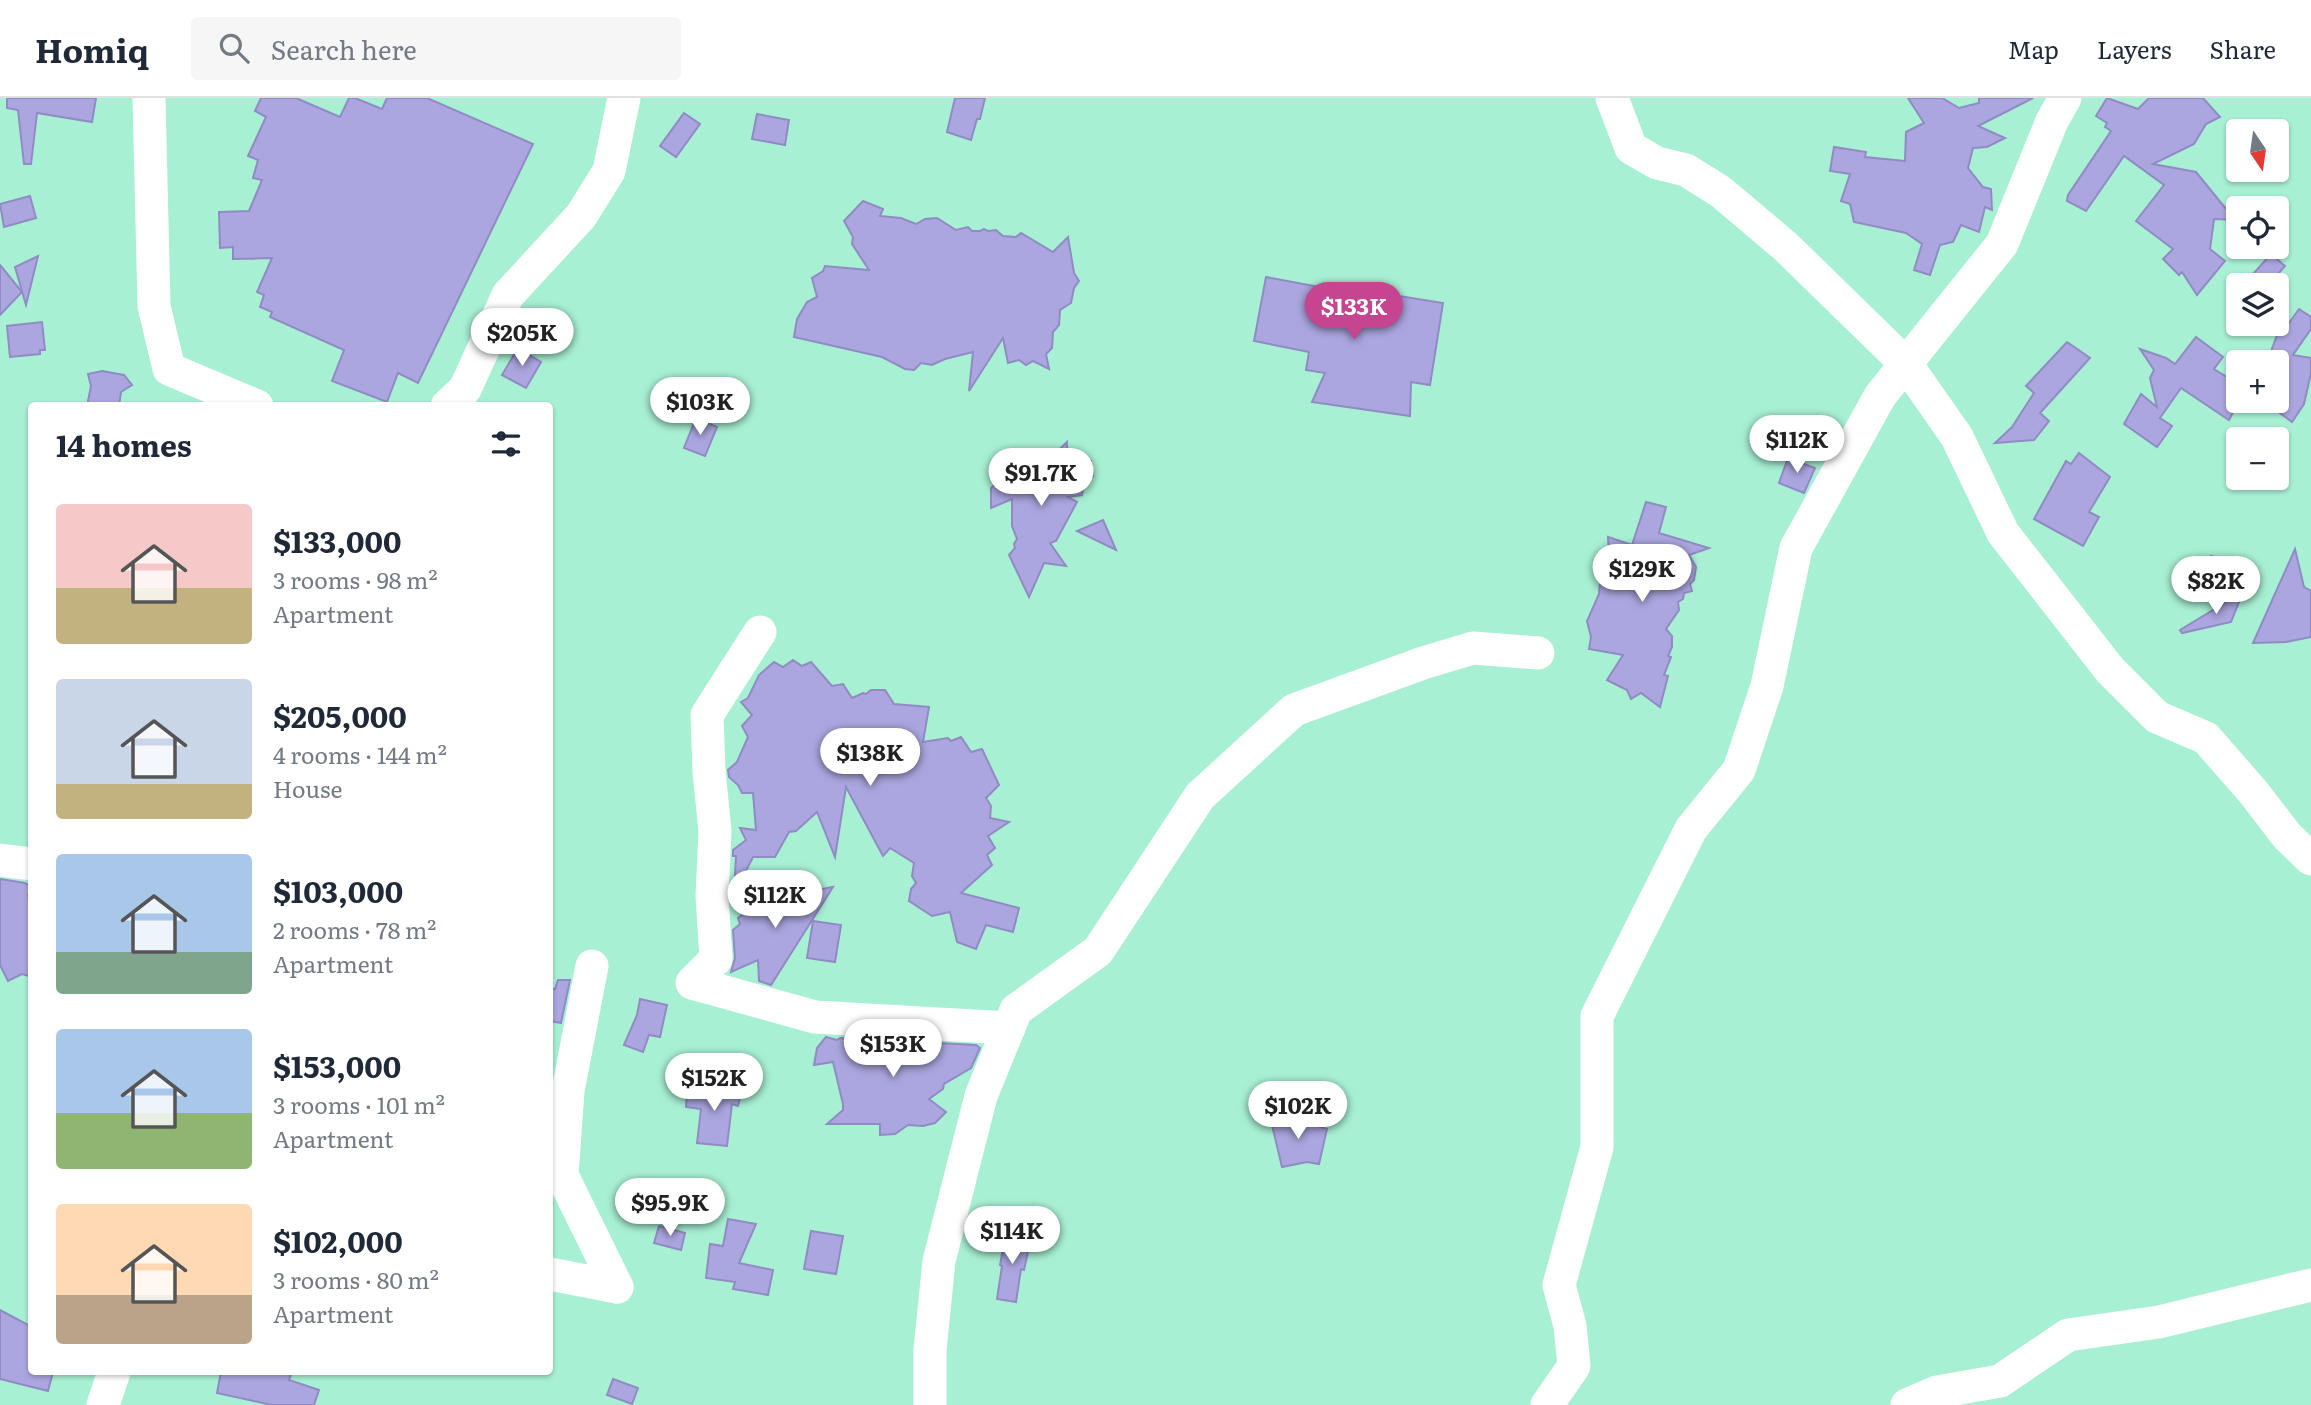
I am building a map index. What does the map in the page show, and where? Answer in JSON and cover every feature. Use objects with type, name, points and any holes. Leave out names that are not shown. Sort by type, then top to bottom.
[{"type":"street","points":[[149,98],[154,306],[169,369],[247,402]]},
{"type":"street","points":[[452,402],[465,390],[508,295],[581,216],[609,171],[624,98]]},
{"type":"street","points":[[1612,98],[1632,148],[1657,163],[1686,170],[1721,192],[1786,247],[1906,364],[1957,437],[2003,533],[2110,670],[2157,716],[2206,738],[2287,836],[2311,859]]},
{"type":"street","points":[[1547,1405],[1574,1366],[1570,1326],[1559,1284],[1597,1147],[1597,1016],[1692,829],[1740,770],[1767,686],[1796,548],[1880,396],[2002,244],[2052,121],[2065,98]]},
{"type":"street","points":[[760,632],[708,715],[709,771],[715,831],[712,897],[716,959],[692,983],[815,1017],[1009,1028]]},
{"type":"street","points":[[930,1405],[930,1350],[939,1261],[981,1096],[1016,1010],[1098,951],[1200,796],[1294,710],[1423,663],[1473,648],[1538,653]]},
{"type":"street","points":[[0,860],[28,864]]},
{"type":"street","points":[[553,1275],[617,1287],[562,1175],[568,1091],[561,1062],[592,966]]},
{"type":"street","points":[[1907,1405],[1937,1392],[2000,1381],[2068,1335],[2160,1322],[2311,1285]]},
{"type":"street","points":[[103,1405],[113,1375]]},
{"type":"building","points":[[7,98],[96,98],[92,122],[37,113],[31,164],[24,164],[18,110],[7,108]]},
{"type":"building","points":[[261,98],[296,98],[340,117],[349,98],[382,109],[387,98],[427,98],[533,144],[418,383],[398,373],[387,402],[332,381],[344,350],[270,317],[272,312],[260,307],[264,295],[257,292],[272,258],[233,259],[233,247],[220,248],[219,212],[249,211],[262,180],[253,178],[258,160],[248,156],[266,117],[255,111]]},
{"type":"building","points":[[955,98],[985,98],[971,140],[947,132]]},
{"type":"building","points":[[1908,98],[1942,98],[1959,108],[1979,103],[1979,98],[2033,98],[1978,126],[2005,138],[1987,147],[1973,148],[1968,168],[1983,187],[1991,189],[1992,210],[1985,207],[1979,232],[1961,225],[1953,242],[1940,245],[1930,275],[1914,270],[1922,244],[1906,233],[1854,222],[1850,204],[1841,201],[1850,174],[1830,171],[1834,147],[1866,152],[1865,157],[1905,161],[1906,132],[1924,123]]},
{"type":"building","points":[[2107,98],[2138,109],[2149,98],[2203,98],[2220,117],[2206,124],[2194,144],[2153,164],[2196,172],[2226,209],[2226,220],[2214,219],[2210,249],[2225,261],[2197,295],[2182,272],[2179,275],[2163,259],[2173,249],[2136,221],[2164,185],[2124,156],[2086,211],[2067,201],[2068,195],[2111,131],[2105,127],[2107,123],[2096,116]]},
{"type":"building","points":[[684,113],[700,124],[676,157],[660,146]]},
{"type":"building","points":[[757,114],[789,120],[785,145],[752,139]]},
{"type":"building","points":[[30,196],[36,218],[4,227],[0,204]]},
{"type":"building","points":[[863,201],[883,209],[880,216],[901,218],[916,224],[925,219],[937,218],[956,230],[968,227],[972,231],[996,230],[1003,236],[1016,237],[1021,233],[1053,252],[1068,237],[1074,273],[1079,281],[1074,288],[1071,303],[1060,310],[1059,325],[1053,332],[1052,348],[1046,354],[1049,369],[1033,361],[1026,365],[1019,360],[1008,363],[1003,338],[969,391],[973,352],[932,365],[921,363],[914,370],[905,369],[882,357],[794,337],[797,319],[807,302],[817,297],[812,278],[823,271],[825,266],[869,270],[852,244],[853,237],[844,221]]},
{"type":"building","points":[[38,256],[26,305],[15,267]]},
{"type":"building","points":[[2266,259],[2277,259],[2285,266],[2279,273],[2254,273]]},
{"type":"building","points":[[0,265],[22,292],[0,315]]},
{"type":"building","points":[[1266,277],[1330,289],[1374,295],[1375,292],[1443,303],[1430,385],[1411,382],[1410,416],[1312,402],[1325,373],[1306,370],[1309,352],[1254,341]]},
{"type":"building","points":[[2299,309],[2311,317],[2311,329],[2293,355],[2311,358],[2311,373],[2304,404],[2292,422],[2280,413],[2289,413],[2289,350],[2272,350],[2277,336],[2289,336],[2289,323]]},
{"type":"building","points":[[42,322],[45,350],[40,350],[40,354],[10,357],[7,326]]},
{"type":"building","points":[[2196,337],[2223,357],[2214,369],[2226,376],[2226,413],[2233,413],[2229,420],[2181,388],[2160,418],[2172,426],[2157,447],[2124,424],[2141,394],[2157,407],[2150,378],[2154,370],[2140,349],[2175,364]]},
{"type":"building","points":[[2067,342],[2090,358],[2040,413],[2049,421],[2034,440],[1995,443],[2012,427],[2034,393],[2026,386]]},
{"type":"building","points":[[518,348],[541,362],[526,388],[502,375]]},
{"type":"building","points":[[102,371],[124,375],[132,385],[121,392],[120,402],[88,402],[91,386],[88,374]]},
{"type":"building","points":[[696,418],[717,427],[705,456],[684,448]]},
{"type":"building","points":[[1067,442],[1067,464],[1091,461],[1093,476],[1084,484],[1082,495],[1068,497],[1077,502],[1056,541],[1050,543],[1066,566],[1044,563],[1029,597],[1009,555],[1015,548],[1017,539],[1012,526],[1012,499],[991,508],[991,488],[1002,478],[1013,486],[1025,450],[1046,457],[1055,454]]},
{"type":"building","points":[[2079,453],[2110,477],[2089,512],[2099,517],[2083,546],[2034,519],[2066,461],[2071,464]]},
{"type":"building","points":[[1788,458],[1815,468],[1804,493],[1779,483]]},
{"type":"building","points":[[1646,502],[1666,507],[1659,533],[1709,548],[1689,555],[1696,567],[1694,580],[1690,584],[1692,591],[1684,593],[1683,599],[1678,602],[1679,610],[1666,629],[1672,636],[1672,647],[1664,675],[1668,676],[1660,707],[1641,693],[1631,699],[1627,690],[1607,680],[1623,655],[1589,649],[1591,637],[1587,621],[1599,594],[1600,581],[1610,574],[1608,537],[1632,545]]},
{"type":"building","points":[[1103,520],[1116,550],[1077,531]]},
{"type":"building","points":[[2295,549],[2304,587],[2311,591],[2311,637],[2286,642],[2253,643]]},
{"type":"building","points":[[2211,556],[2228,564],[2217,585],[2201,577]]},
{"type":"building","points":[[2243,592],[2231,622],[2182,633],[2180,630]]},
{"type":"building","points":[[793,660],[802,666],[811,662],[832,686],[843,684],[852,698],[871,690],[885,690],[894,704],[929,707],[923,742],[948,738],[951,741],[961,737],[971,752],[982,749],[999,785],[986,798],[991,806],[990,818],[1009,822],[988,836],[995,848],[987,855],[992,865],[961,893],[1019,908],[1013,932],[986,925],[976,949],[957,942],[950,912],[932,916],[909,901],[911,889],[916,883],[912,876],[914,863],[890,848],[883,856],[846,787],[835,857],[817,812],[796,831],[789,832],[775,857],[753,857],[734,894],[736,856],[733,856],[733,850],[746,840],[740,828],[756,830],[753,793],[742,793],[729,777],[728,770],[737,762],[748,737],[742,726],[752,715],[741,702],[748,698],[759,675],[774,662],[783,667]]},
{"type":"building","points":[[0,879],[28,885],[28,976],[22,974],[8,981],[0,965]]},
{"type":"building","points":[[833,887],[771,985],[759,981],[758,960],[731,972],[735,958],[733,930],[740,924],[738,918],[772,889],[801,893]]},
{"type":"building","points":[[813,921],[841,925],[835,962],[807,958]]},
{"type":"building","points":[[558,980],[570,980],[561,1023],[553,1022]]},
{"type":"building","points":[[640,999],[667,1005],[660,1037],[649,1035],[643,1052],[624,1045],[637,1015]]},
{"type":"building","points":[[826,1037],[837,1040],[840,1038],[976,1045],[980,1048],[971,1068],[944,1084],[943,1089],[929,1099],[946,1112],[935,1123],[923,1126],[908,1125],[895,1134],[880,1135],[880,1124],[827,1124],[843,1110],[843,1104],[833,1062],[814,1065],[817,1048]]},
{"type":"building","points":[[717,1083],[742,1089],[738,1106],[732,1104],[727,1146],[697,1143],[701,1109],[686,1107],[687,1089],[715,1092]]},
{"type":"building","points":[[1276,1113],[1327,1129],[1319,1164],[1307,1162],[1282,1167],[1272,1125]]},
{"type":"building","points":[[728,1219],[756,1224],[739,1263],[773,1270],[768,1295],[733,1289],[735,1282],[706,1278],[710,1244],[723,1246]]},
{"type":"building","points":[[659,1226],[685,1233],[681,1250],[654,1243]]},
{"type":"building","points":[[811,1231],[843,1236],[836,1274],[804,1269]]},
{"type":"building","points":[[1006,1234],[1031,1238],[1024,1270],[1021,1269],[1016,1302],[997,1299]]},
{"type":"building","points":[[0,1310],[28,1325],[28,1375],[52,1375],[48,1391],[0,1379]]},
{"type":"building","points":[[220,1375],[291,1375],[289,1380],[319,1390],[314,1405],[272,1405],[217,1393]]},
{"type":"building","points":[[613,1379],[638,1388],[632,1404],[607,1395]]}]
